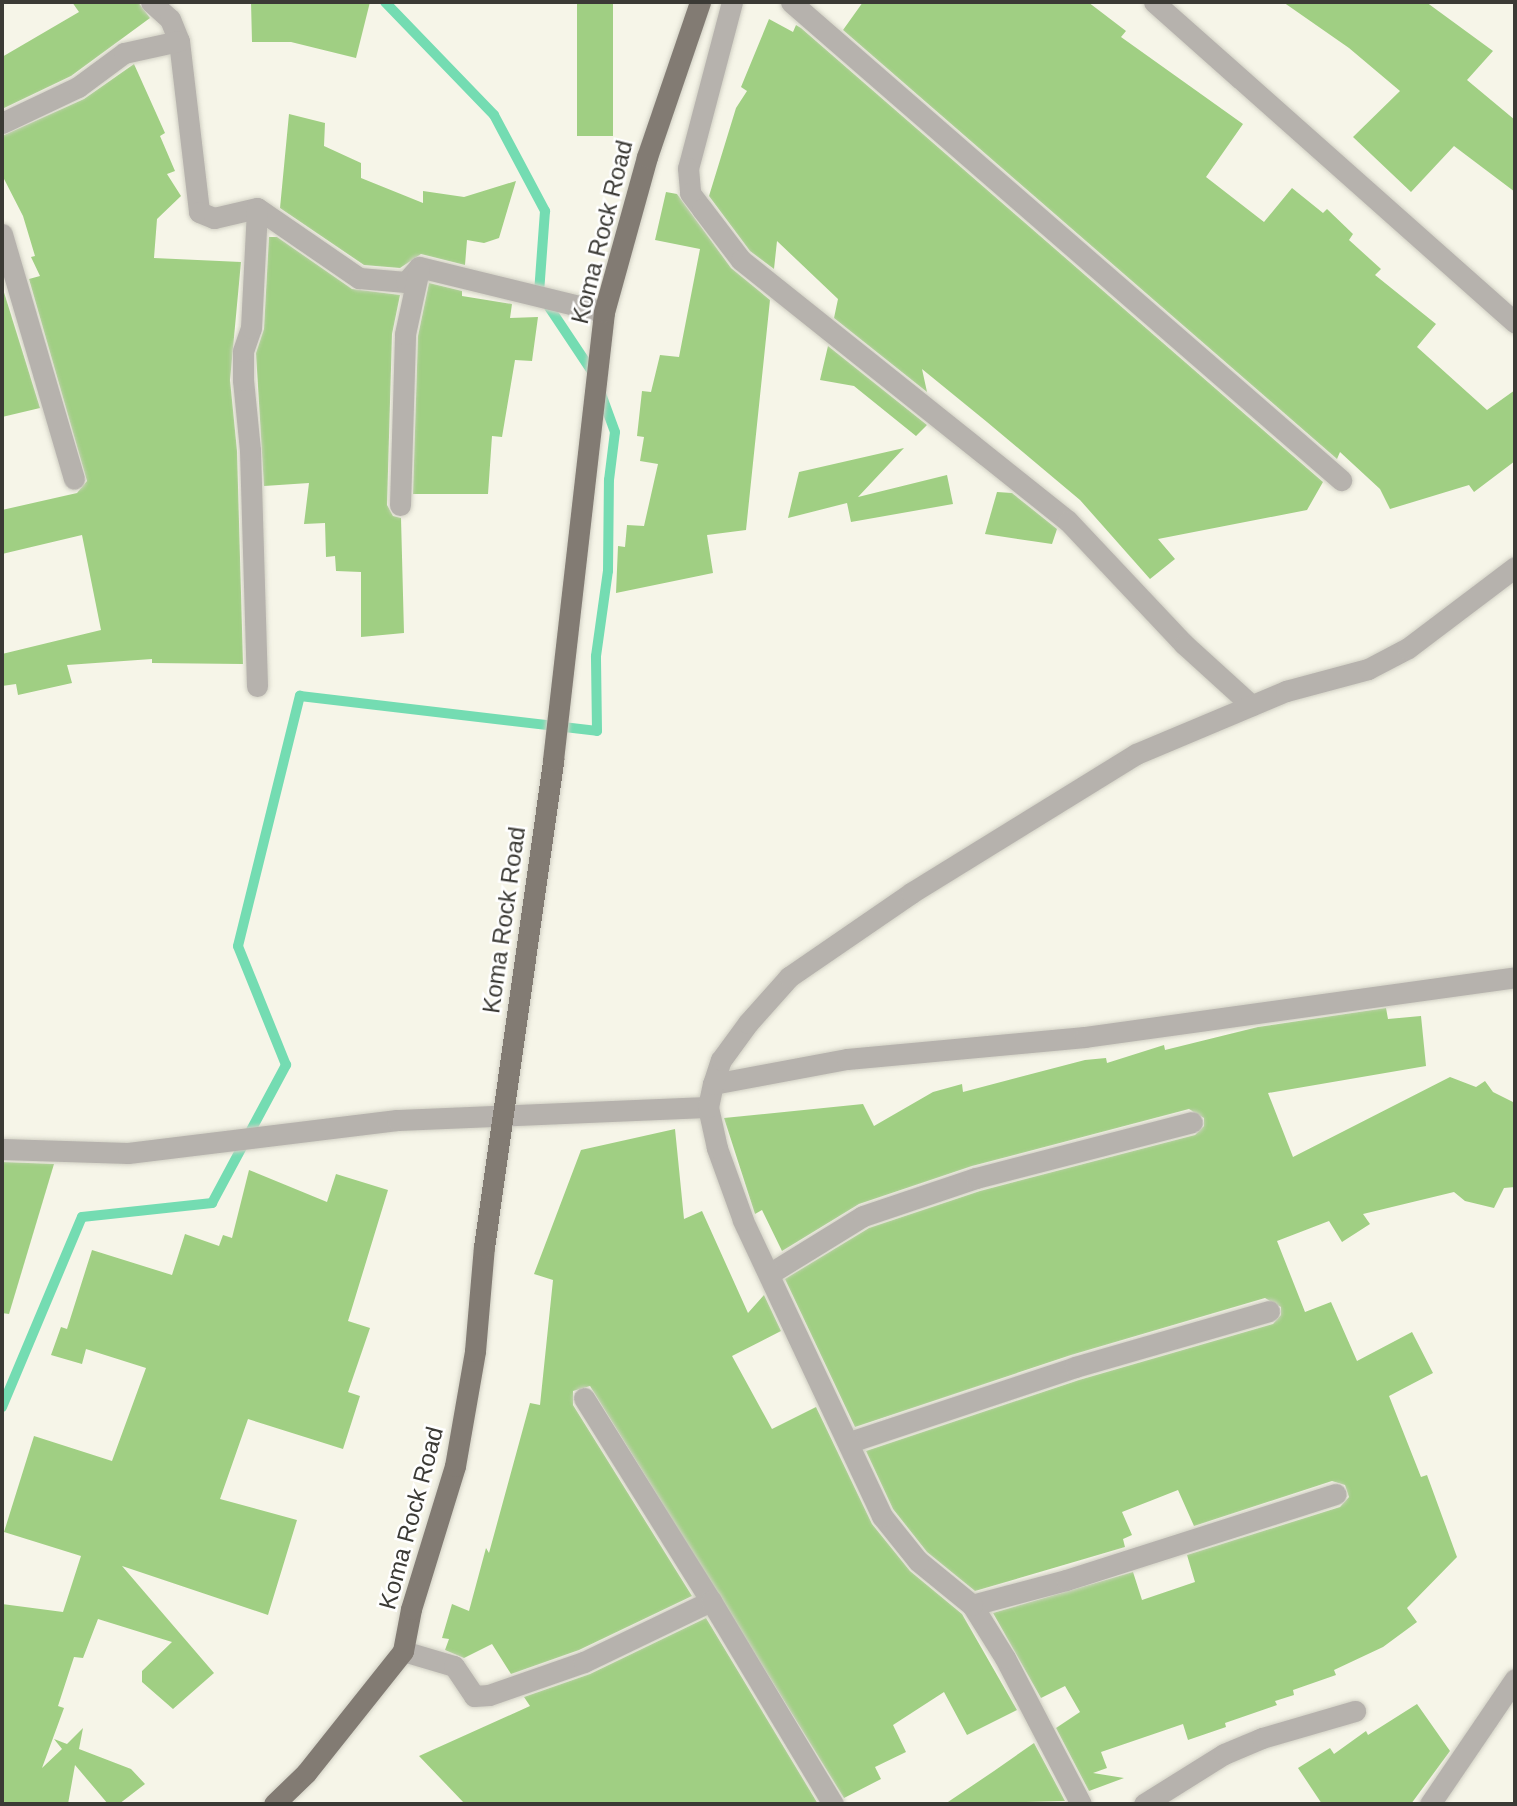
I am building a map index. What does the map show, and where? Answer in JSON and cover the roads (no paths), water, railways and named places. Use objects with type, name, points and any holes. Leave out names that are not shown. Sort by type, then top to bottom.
[{"type":"main road","name":"Koma Rock Road","points":[[274,1804],[306,1773],[403,1651],[411,1609],[455,1466],[475,1351],[502,1115],[555,750],[604,312],[647,157],[700,2]]},
{"type":"street","points":[[151,2],[170,19],[179,41],[195,206],[214,218],[257,208],[359,278],[406,282],[419,267]]},
{"type":"street","points":[[732,2],[688,168],[690,193],[741,260],[1068,521],[1184,644],[1251,705]]},
{"type":"street","points":[[791,2],[1341,480]]},
{"type":"street","points":[[1154,2],[1515,323]]},
{"type":"street","points":[[2,123],[78,88],[124,53],[179,41]]},
{"type":"street","points":[[257,208],[251,328],[243,370],[257,686]]},
{"type":"street","points":[[2,234],[74,479]]},
{"type":"street","points":[[419,267],[604,312]]},
{"type":"street","points":[[400,505],[405,334],[419,267]]},
{"type":"street","points":[[1081,1804],[1005,1658],[972,1605],[897,1538],[882,1516],[734,1196],[708,1107],[712,1084],[721,1060],[748,1023],[789,977],[911,893],[1124,761],[1251,705],[1388,659],[1515,567]]},
{"type":"street","points":[[712,1084],[847,1059],[1085,1037],[1515,977]]},
{"type":"street","points":[[2,1149],[128,1153],[397,1120],[708,1107]]},
{"type":"street","points":[[769,1274],[863,1216],[976,1178],[1192,1122]]},
{"type":"street","points":[[850,1442],[1075,1367],[1269,1311]]},
{"type":"street","points":[[584,1398],[711,1601],[833,1804]]},
{"type":"street","points":[[972,1605],[1091,1573],[1336,1494]]},
{"type":"street","points":[[403,1651],[454,1666],[474,1696],[489,1695],[584,1662],[711,1601]]},
{"type":"street","points":[[1430,1804],[1515,1679]]},
{"type":"street","points":[[1144,1804],[1224,1754],[1262,1738],[1355,1712]]},
{"type":"waterway","points":[[385,2],[494,115],[545,211],[539,292],[593,373]]},
{"type":"waterway","points":[[2,1407],[82,1217],[212,1203],[286,1065],[238,946],[300,696],[597,731],[596,656],[608,571],[609,480],[615,432],[600,391]]}]
